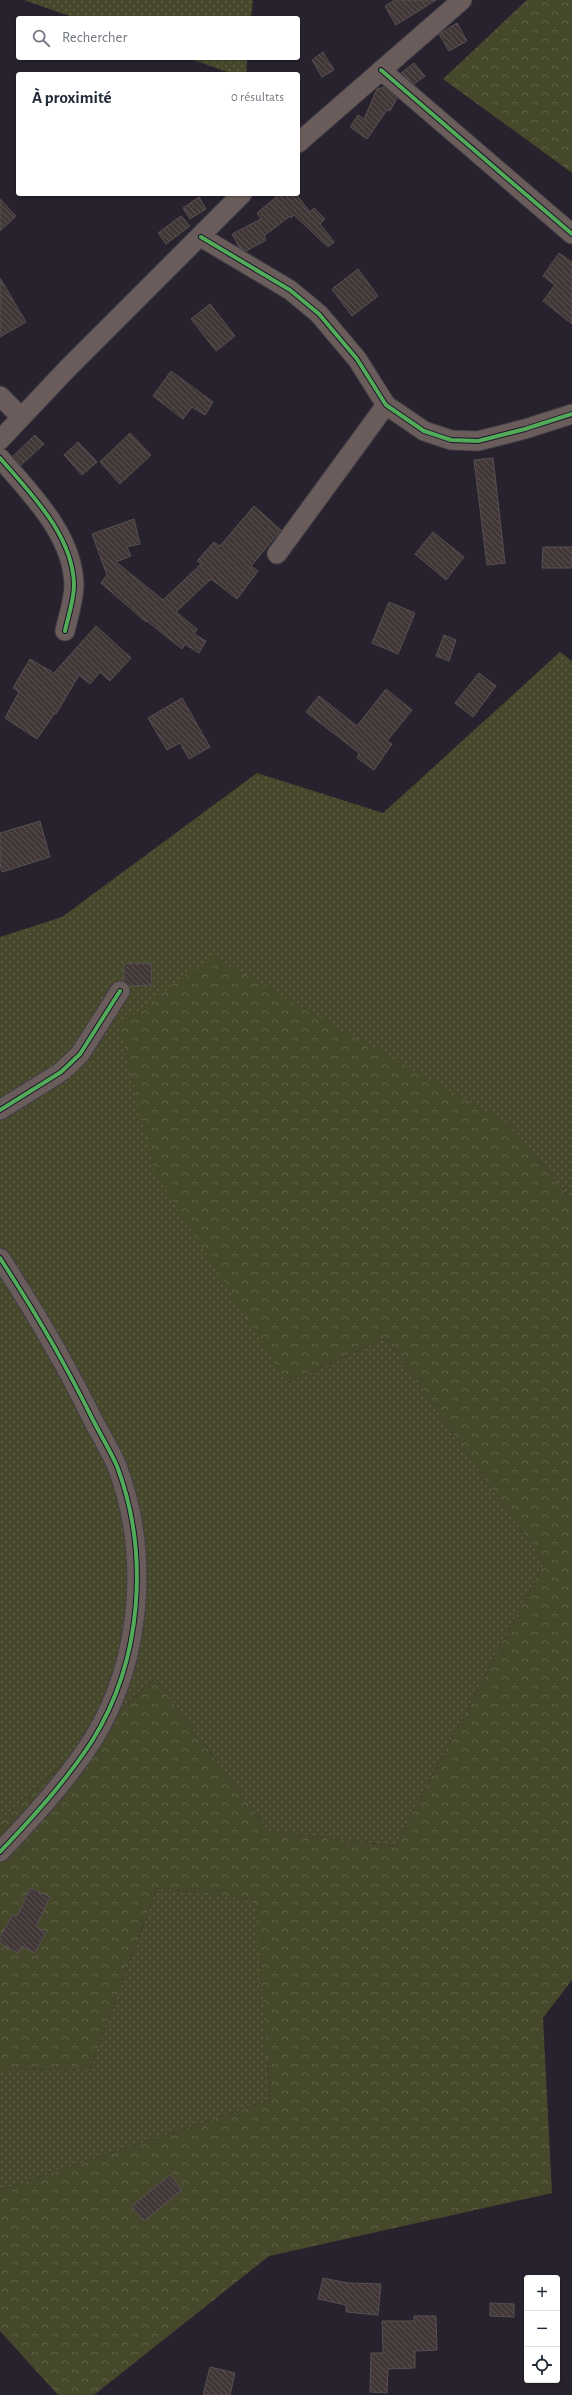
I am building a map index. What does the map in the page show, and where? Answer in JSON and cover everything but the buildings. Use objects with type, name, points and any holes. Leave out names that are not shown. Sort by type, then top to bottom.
[{"type":"street","points":[[300,141],[462,0]]},
{"type":"street","points":[[381,70],[572,234]]},
{"type":"street","points":[[0,440],[240,196]]},
{"type":"street","points":[[201,237],[290,290],[319,314],[357,359],[386,405],[424,431],[451,440],[478,441],[525,429],[572,414]]},
{"type":"street","points":[[0,396],[21,417]]},
{"type":"street","points":[[278,554],[386,405]]},
{"type":"street","points":[[0,458],[30,493],[66,544],[73,568],[74,588],[66,631]]},
{"type":"street","points":[[0,1110],[61,1072],[80,1054],[120,991]]},
{"type":"street","points":[[0,1258],[56,1349],[117,1466],[130,1513],[136,1575],[136,1611],[128,1655],[107,1712],[92,1741],[65,1778],[29,1821],[0,1852]]},
{"type":"green space","points":[[24,0],[253,0],[251,16],[69,16]]},
{"type":"green space","points":[[527,0],[572,0],[572,173],[443,79]]},
{"type":"green space","points":[[194,60],[247,60],[246,72],[227,72]]},
{"type":"green space","points":[[560,652],[572,661],[572,1200],[510,1125],[287,1383],[386,1338],[544,1563],[395,1846],[269,1831],[155,1678],[0,1821],[0,937],[62,917],[257,773],[383,813]]},
{"type":"green space","points":[[212,956],[510,1125],[572,1200],[572,1980],[543,2018],[552,2193],[269,2256],[94,2395],[58,2395],[0,2331],[0,2190],[270,2100],[255,1900],[157,1888],[90,2069],[0,2070],[0,1821],[155,1678],[269,1831],[395,1846],[544,1563],[386,1338],[287,1383],[155,1173],[119,1025]]},
{"type":"green space","points":[[157,1888],[256,1900],[270,2100],[0,2190],[0,2070],[90,2069]]},
{"type":"cycle path","points":[[381,70],[572,234]]},
{"type":"cycle path","points":[[201,237],[290,290],[319,314],[357,359],[386,405],[424,431],[451,440],[478,441],[525,429],[572,414]]},
{"type":"cycle path","points":[[0,458],[48,516],[66,549],[72,567],[74,591],[65,631]]},
{"type":"cycle path","points":[[0,1110],[61,1072],[80,1054],[120,991]]},
{"type":"cycle path","points":[[0,1258],[60,1357],[117,1466],[127,1500],[134,1535],[137,1571],[136,1606],[131,1642],[122,1677],[109,1710],[82,1756],[37,1812],[0,1852]]}]
